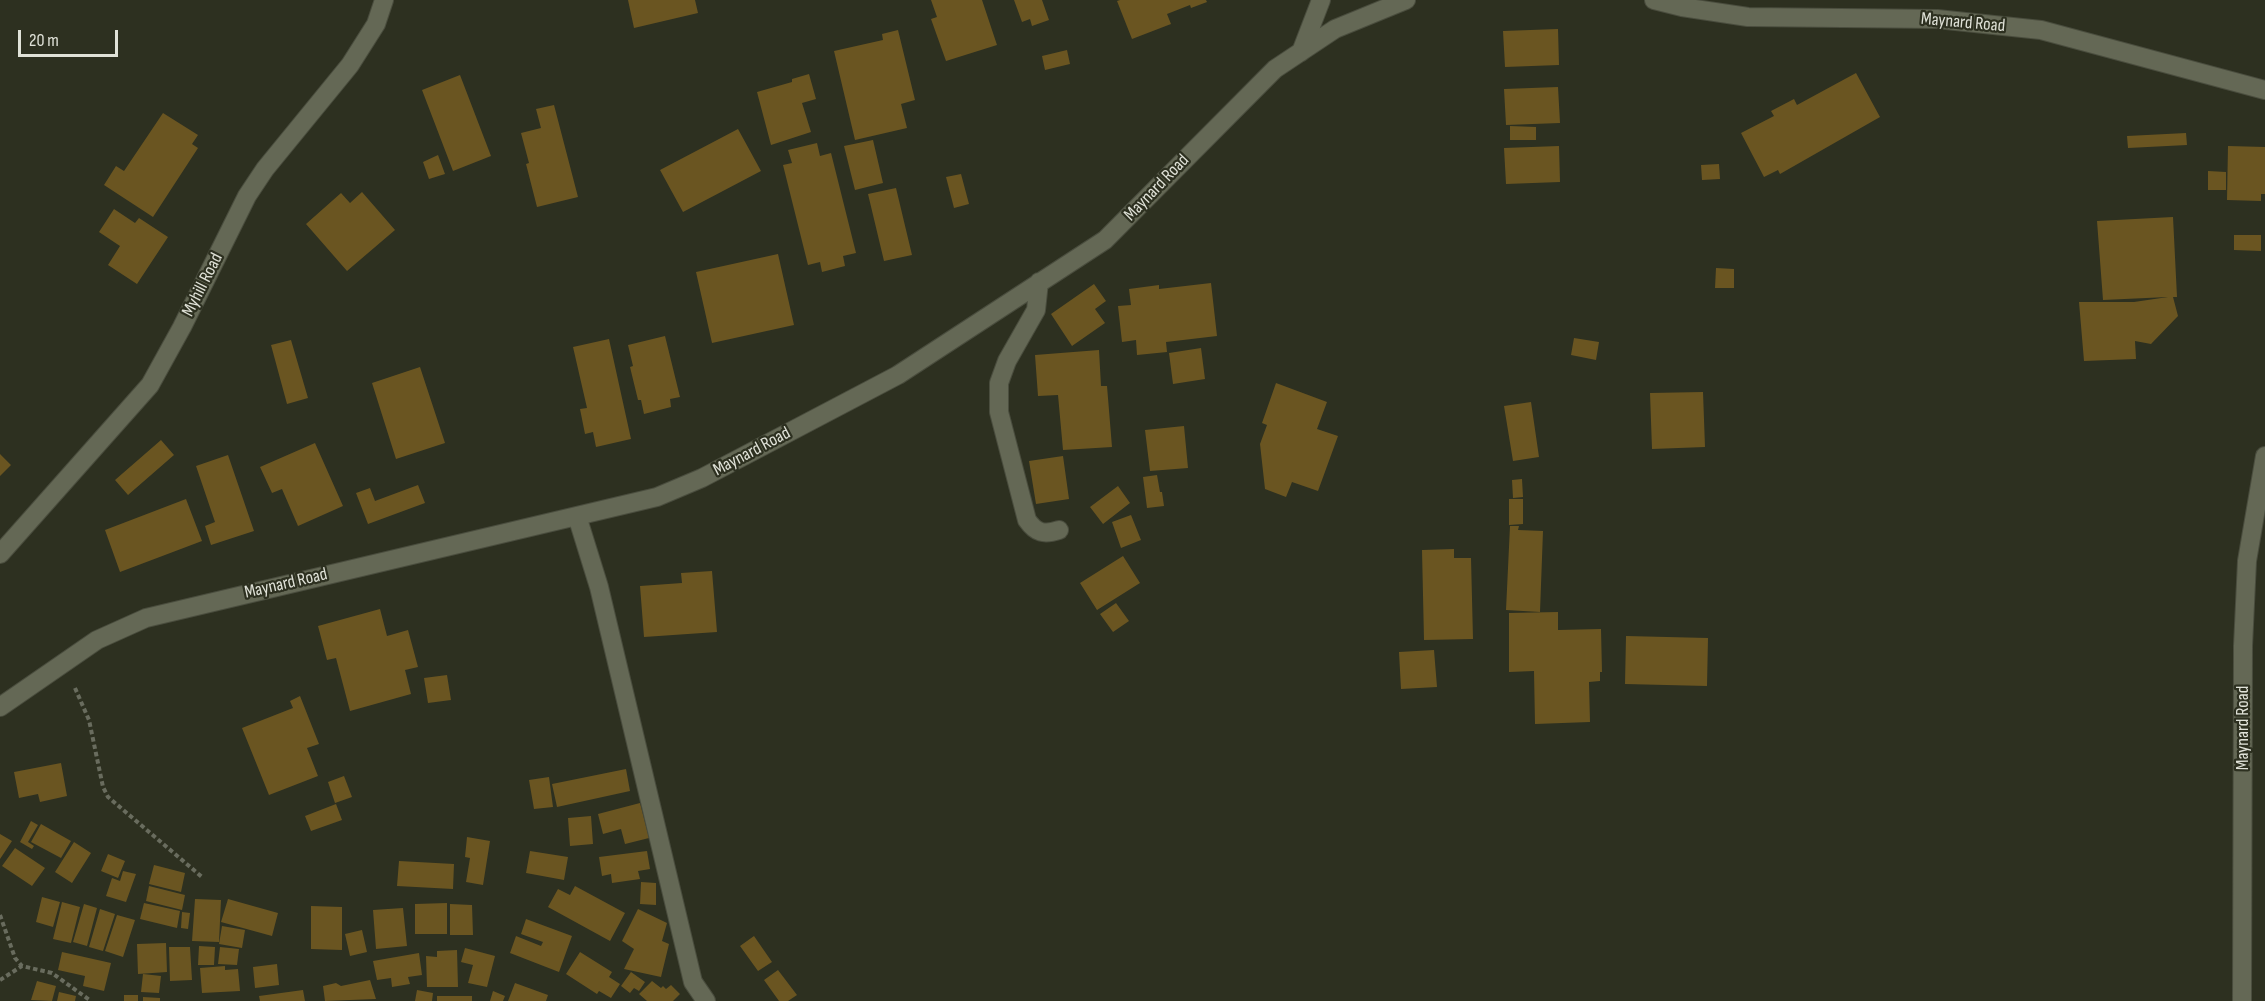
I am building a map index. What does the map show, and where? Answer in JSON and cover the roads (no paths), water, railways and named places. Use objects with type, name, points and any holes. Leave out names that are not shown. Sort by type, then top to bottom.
[{"type":"street","name":"Myhill Road","points":[[0,554],[150,385],[182,327],[247,196],[350,65],[376,24],[384,0]]},
{"type":"street","points":[[1301,52],[1321,0]]},
{"type":"street","name":"Maynard Road","points":[[0,707],[97,640],[146,618],[657,497],[702,477],[898,375],[1105,240],[1275,69],[1335,29],[1406,0]]},
{"type":"street","name":"Maynard Road","points":[[1654,0],[1682,7],[1748,16],[1937,19],[2041,30],[2265,90]]},
{"type":"street","points":[[1039,282],[1036,309],[1007,361],[999,383],[999,411],[1027,519],[1039,532],[1047,534],[1059,530]]},
{"type":"street","name":"Maynard Road","points":[[2242,1001],[2243,636],[2247,561],[2265,456]]},
{"type":"street","points":[[577,516],[599,587],[693,982],[706,1001]]}]
